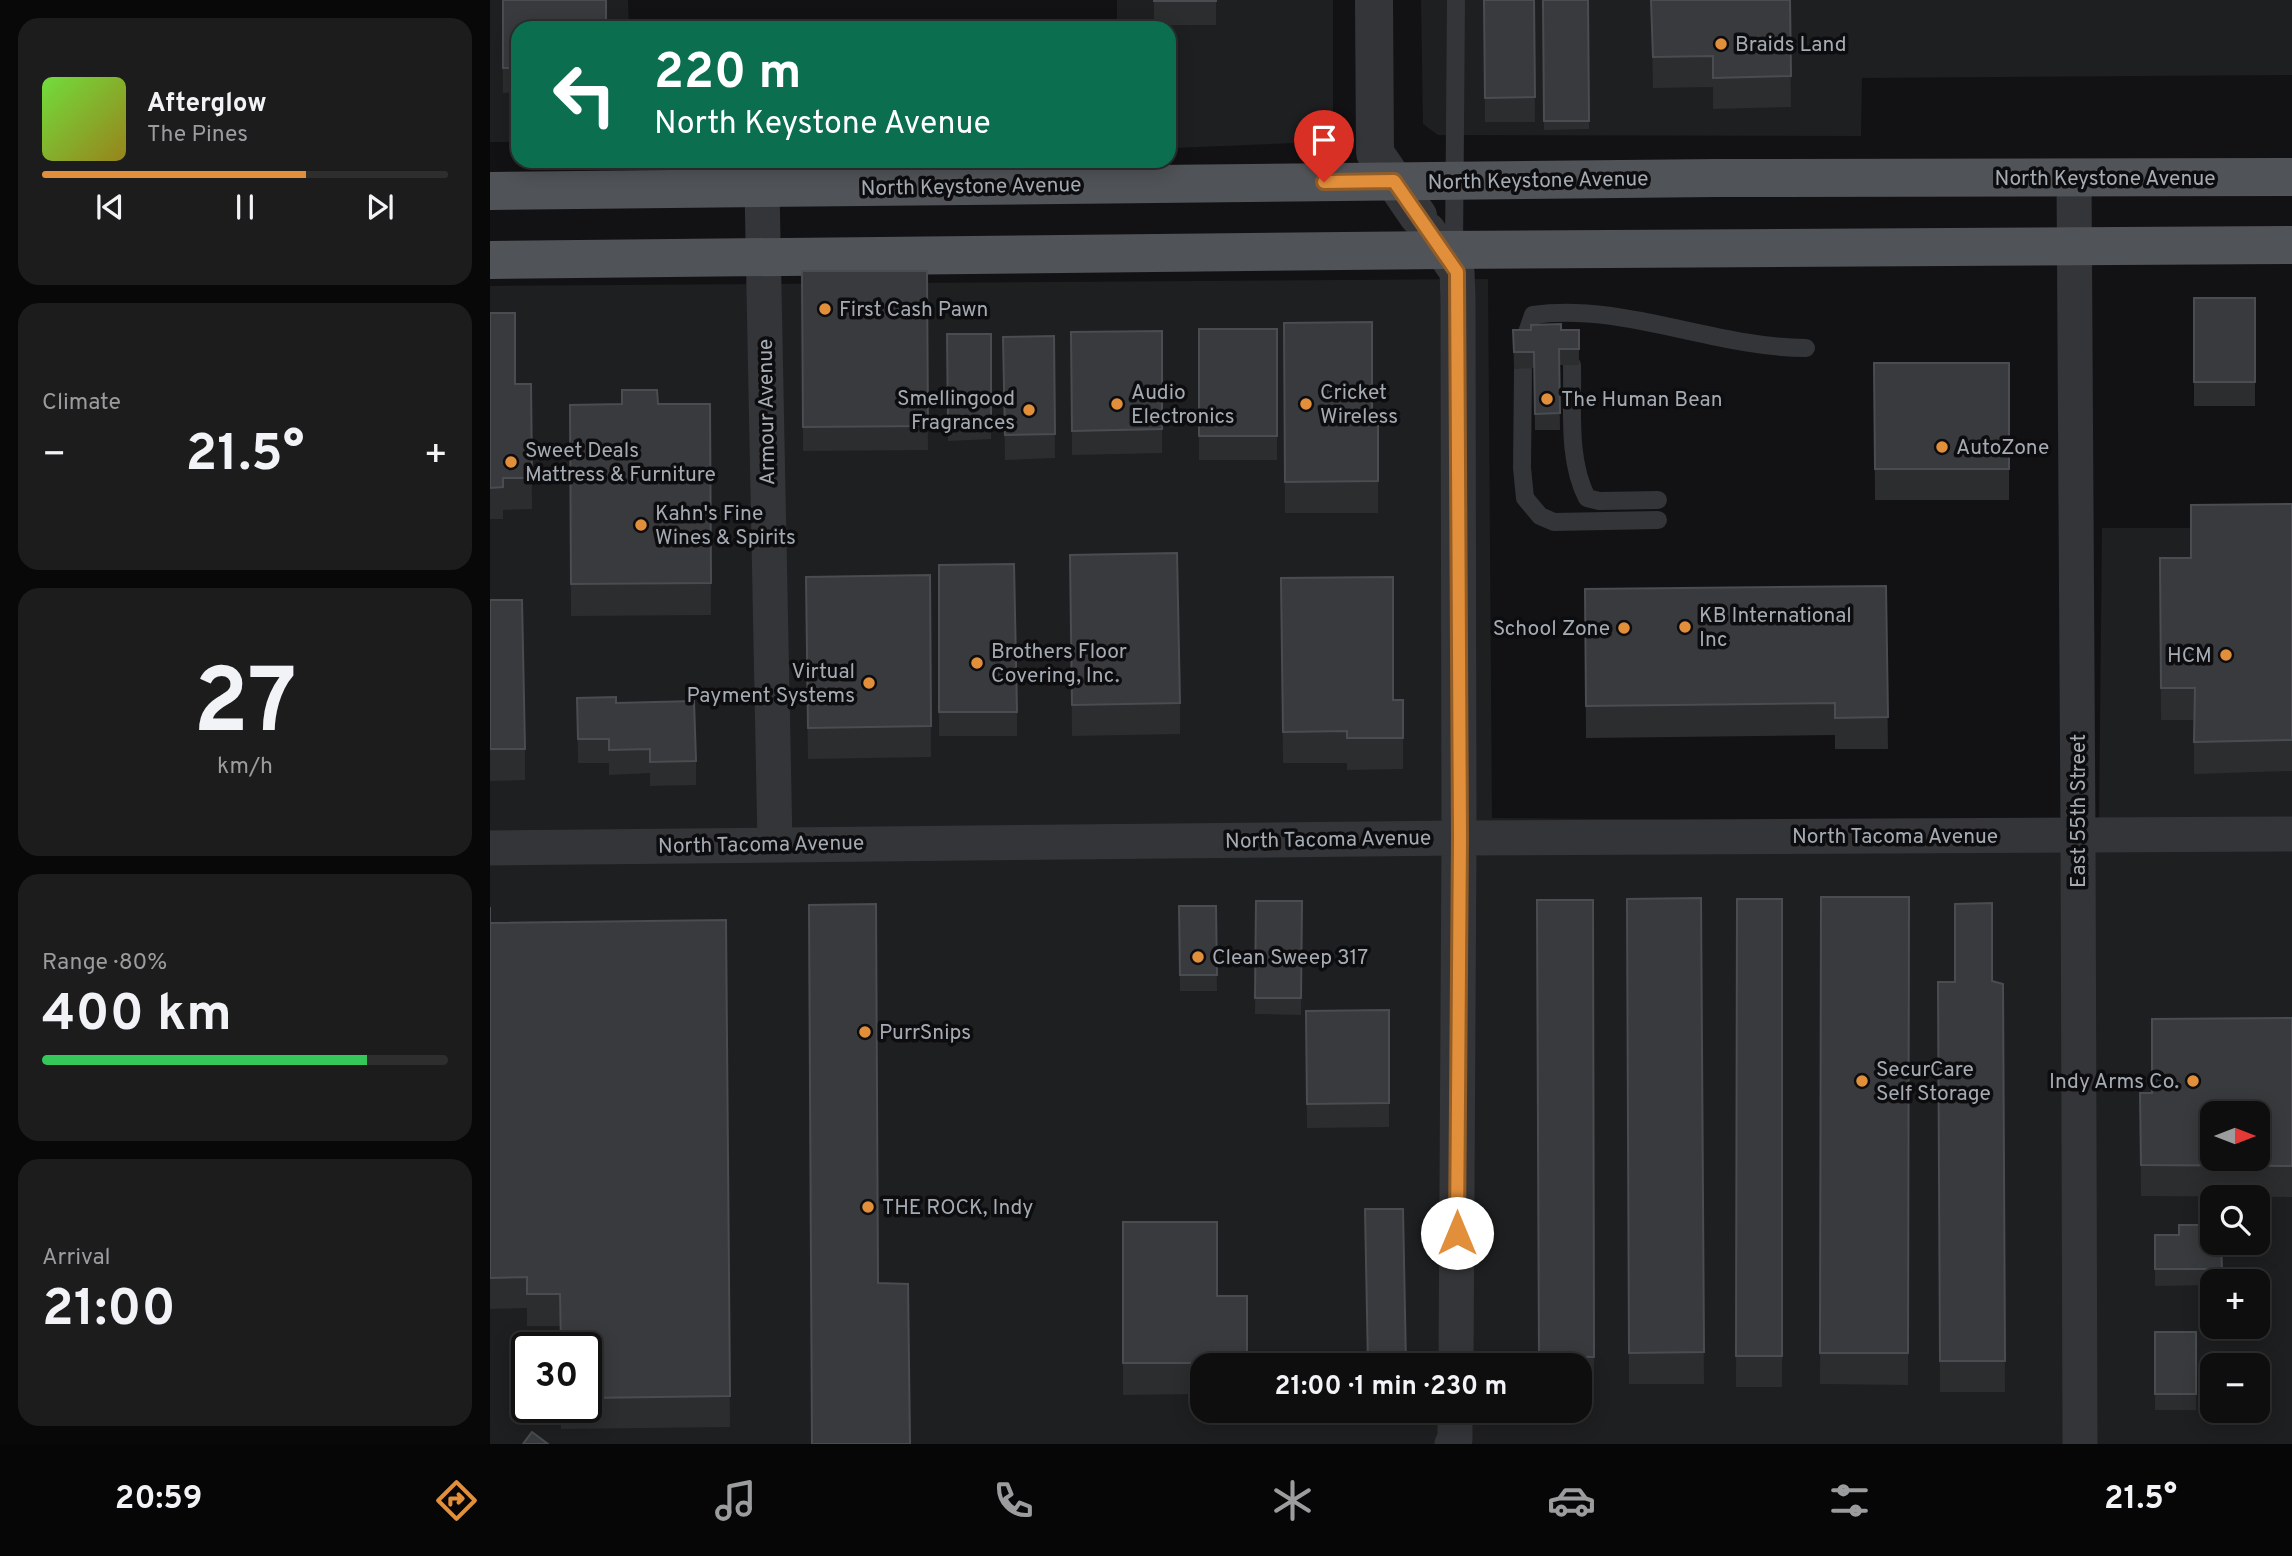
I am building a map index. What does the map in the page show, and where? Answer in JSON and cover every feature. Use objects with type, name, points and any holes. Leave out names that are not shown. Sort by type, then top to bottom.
[{"type":"main road","name":"North Keystone Avenue","points":[[490,191],[762,189],[1146,173],[1394,181],[2292,177]]},
{"type":"main road","points":[[490,260],[2292,245]]},
{"type":"street","points":[[1374,0],[1374,153],[1418,216],[1448,250],[1457,272],[1460,838],[1456,1353]]},
{"type":"street","name":"East 55th Street","points":[[2074,178],[2080,1444]]},
{"type":"street","name":"Armour Avenue","points":[[762,189],[775,844]]},
{"type":"street","name":"North Tacoma Avenue","points":[[490,848],[1460,838],[2292,834]]},
{"type":"street","points":[[1452,1444],[1455,1439],[1455,1423]]},
{"type":"lane","points":[[1448,250],[1453,181],[1455,0]]},
{"type":"lane","points":[[1522,347],[1533,315],[1550,312],[1608,315],[1698,335],[1786,348],[1805,348]]},
{"type":"lane","points":[[1571,313],[1571,335]]},
{"type":"lane","points":[[1572,365],[1574,454],[1580,484],[1587,498],[1599,501],[1658,500]]},
{"type":"lane","points":[[1523,369],[1522,468],[1525,498],[1540,516],[1555,522],[1658,520]]},
{"type":"shaded area","points":[[490,0],[628,0],[629,21],[511,21],[511,142],[490,142]]},
{"type":"shaded area","points":[[1117,0],[1333,0],[1333,125],[1320,142],[1176,148],[1176,21],[1117,21]]},
{"type":"shaded area","points":[[1421,0],[2292,0],[2292,75],[1862,78],[1861,136],[1438,135],[1423,124]]},
{"type":"shaded area","points":[[1488,279],[1492,818],[2099,824],[2102,528],[2292,528],[2292,1444],[490,1444],[490,286]]},
{"type":"building","points":[[503,0],[606,0],[606,21],[511,21],[511,68],[503,68]]},
{"type":"building","points":[[1216,0],[1216,1],[1154,1]]},
{"type":"building","points":[[1484,0],[1534,0],[1535,97],[1485,98]]},
{"type":"building","points":[[1543,0],[1588,0],[1589,121],[1544,121]]},
{"type":"building","name":"Braids Land","points":[[1651,0],[1790,0],[1791,76],[1713,78],[1713,56],[1653,57]]},
{"type":"building","points":[[802,271],[927,271],[928,426],[803,427]]},
{"type":"building","points":[[2194,298],[2255,298],[2255,382],[2194,382]]},
{"type":"building","name":"Sweet Deals Mattress & Furniture","points":[[490,313],[515,313],[515,384],[531,384],[532,478],[503,478],[503,487],[490,488]]},
{"type":"building","points":[[1372,322],[1372,423],[1378,423],[1378,481],[1285,482],[1284,323]]},
{"type":"building","name":"The Human Bean","points":[[1561,324],[1561,330],[1579,330],[1579,349],[1559,349],[1560,413],[1535,414],[1534,352],[1514,352],[1513,330],[1531,330],[1531,325]]},
{"type":"building","points":[[1199,329],[1277,329],[1277,436],[1199,436]]},
{"type":"building","name":"Audio Electronics","points":[[1162,331],[1162,429],[1072,431],[1071,332]]},
{"type":"building","points":[[947,334],[991,334],[991,423],[948,424]]},
{"type":"building","name":"Smellingood Fragrances","points":[[1054,336],[1055,434],[1005,435],[1003,337]]},
{"type":"building","name":"AutoZone","points":[[1874,363],[2009,363],[2009,469],[1875,469]]},
{"type":"building","name":"Kahn's Fine Wines & Spirits","points":[[622,390],[657,390],[658,404],[710,404],[711,583],[571,584],[570,405],[622,404]]},
{"type":"building","name":"HCM","points":[[2292,504],[2292,740],[2194,742],[2195,688],[2161,688],[2160,558],[2191,558],[2191,505]]},
{"type":"building","points":[[1177,553],[1180,703],[1072,705],[1070,555]]},
{"type":"building","name":"Brothers Floor Covering, Inc.","points":[[1014,564],[1017,712],[939,712],[939,565]]},
{"type":"building","name":"Virtual Payment Systems","points":[[930,575],[931,726],[808,728],[806,577]]},
{"type":"building","points":[[1393,577],[1393,700],[1403,700],[1403,738],[1347,738],[1347,731],[1283,732],[1281,578]]},
{"type":"building","points":[[1886,586],[1888,717],[1835,718],[1835,703],[1586,706],[1585,589]]},
{"type":"building","points":[[490,600],[522,600],[525,749],[490,749]]},
{"type":"building","points":[[616,697],[616,703],[694,701],[696,761],[650,762],[650,749],[609,750],[609,739],[578,739],[577,698]]},
{"type":"building","points":[[1821,897],[1909,897],[1908,1353],[1820,1353]]},
{"type":"building","points":[[1701,898],[1704,1352],[1629,1353],[1627,899]]},
{"type":"building","points":[[1737,899],[1782,899],[1782,1356],[1736,1356]]},
{"type":"building","points":[[1537,900],[1593,900],[1594,1357],[1592,1353],[1539,1353]]},
{"type":"building","points":[[1256,901],[1302,901],[1301,998],[1255,998]]},
{"type":"building","points":[[1992,903],[1992,981],[2003,984],[2005,1361],[1940,1361],[1938,982],[1955,982],[1955,904]]},
{"type":"building","points":[[876,904],[878,1283],[908,1284],[910,1444],[812,1444],[809,905]]},
{"type":"building","name":"Clean Sweep 317","points":[[1179,906],[1216,906],[1217,975],[1180,975]]},
{"type":"building","points":[[726,920],[730,1396],[602,1398],[602,1332],[561,1332],[560,1294],[527,1294],[527,1277],[490,1278],[490,923]]},
{"type":"building","points":[[1389,1010],[1389,1103],[1307,1104],[1306,1011]]},
{"type":"building","points":[[2292,1018],[2292,1166],[2270,1166],[2270,1101],[2200,1101],[2200,1165],[2141,1165],[2140,1093],[2152,1093],[2152,1019]]},
{"type":"building","points":[[1365,1209],[1403,1209],[1406,1353],[1368,1353]]},
{"type":"building","points":[[1123,1222],[1217,1222],[1217,1296],[1247,1296],[1247,1353],[1190,1353],[1190,1363],[1123,1363]]},
{"type":"building","points":[[2179,1225],[2200,1225],[2200,1255],[2221,1255],[2222,1269],[2155,1269],[2155,1235],[2179,1235]]},
{"type":"building","points":[[2155,1332],[2196,1332],[2196,1394],[2155,1394]]},
{"type":"building","points":[[532,1432],[548,1444],[523,1444]]},
{"type":"place","name":"Braids Land","points":[[1721,44]]},
{"type":"place","name":"First Cash Pawn","points":[[825,309]]},
{"type":"place","name":"The Human Bean","points":[[1547,399]]},
{"type":"place","name":"Audio Electronics","points":[[1117,404]]},
{"type":"place","name":"Cricket Wireless","points":[[1306,404]]},
{"type":"place","name":"Smellingood Fragrances","points":[[1029,410]]},
{"type":"place","name":"AutoZone","points":[[1942,447]]},
{"type":"place","name":"Sweet Deals Mattress & Furniture","points":[[511,462]]},
{"type":"place","name":"Kahn's Fine Wines & Spirits","points":[[641,525]]},
{"type":"place","name":"KB International Inc","points":[[1685,627]]},
{"type":"place","name":"School Zone","points":[[1624,628]]},
{"type":"place","name":"HCM","points":[[2226,655]]},
{"type":"place","name":"Brothers Floor Covering, Inc.","points":[[977,663]]},
{"type":"place","name":"Virtual Payment Systems","points":[[869,683]]},
{"type":"place","name":"Clean Sweep 317","points":[[1198,957]]},
{"type":"place","name":"PurrSnips","points":[[865,1032]]},
{"type":"place","name":"SecurCare Self Storage","points":[[1862,1081]]},
{"type":"place","name":"Indy Arms Co.","points":[[2193,1081]]},
{"type":"place","name":"THE ROCK, Indy","points":[[868,1207]]},
{"type":"route","points":[[1324,182],[1394,181],[1457,272],[1460,838],[1457,1233]]}]
